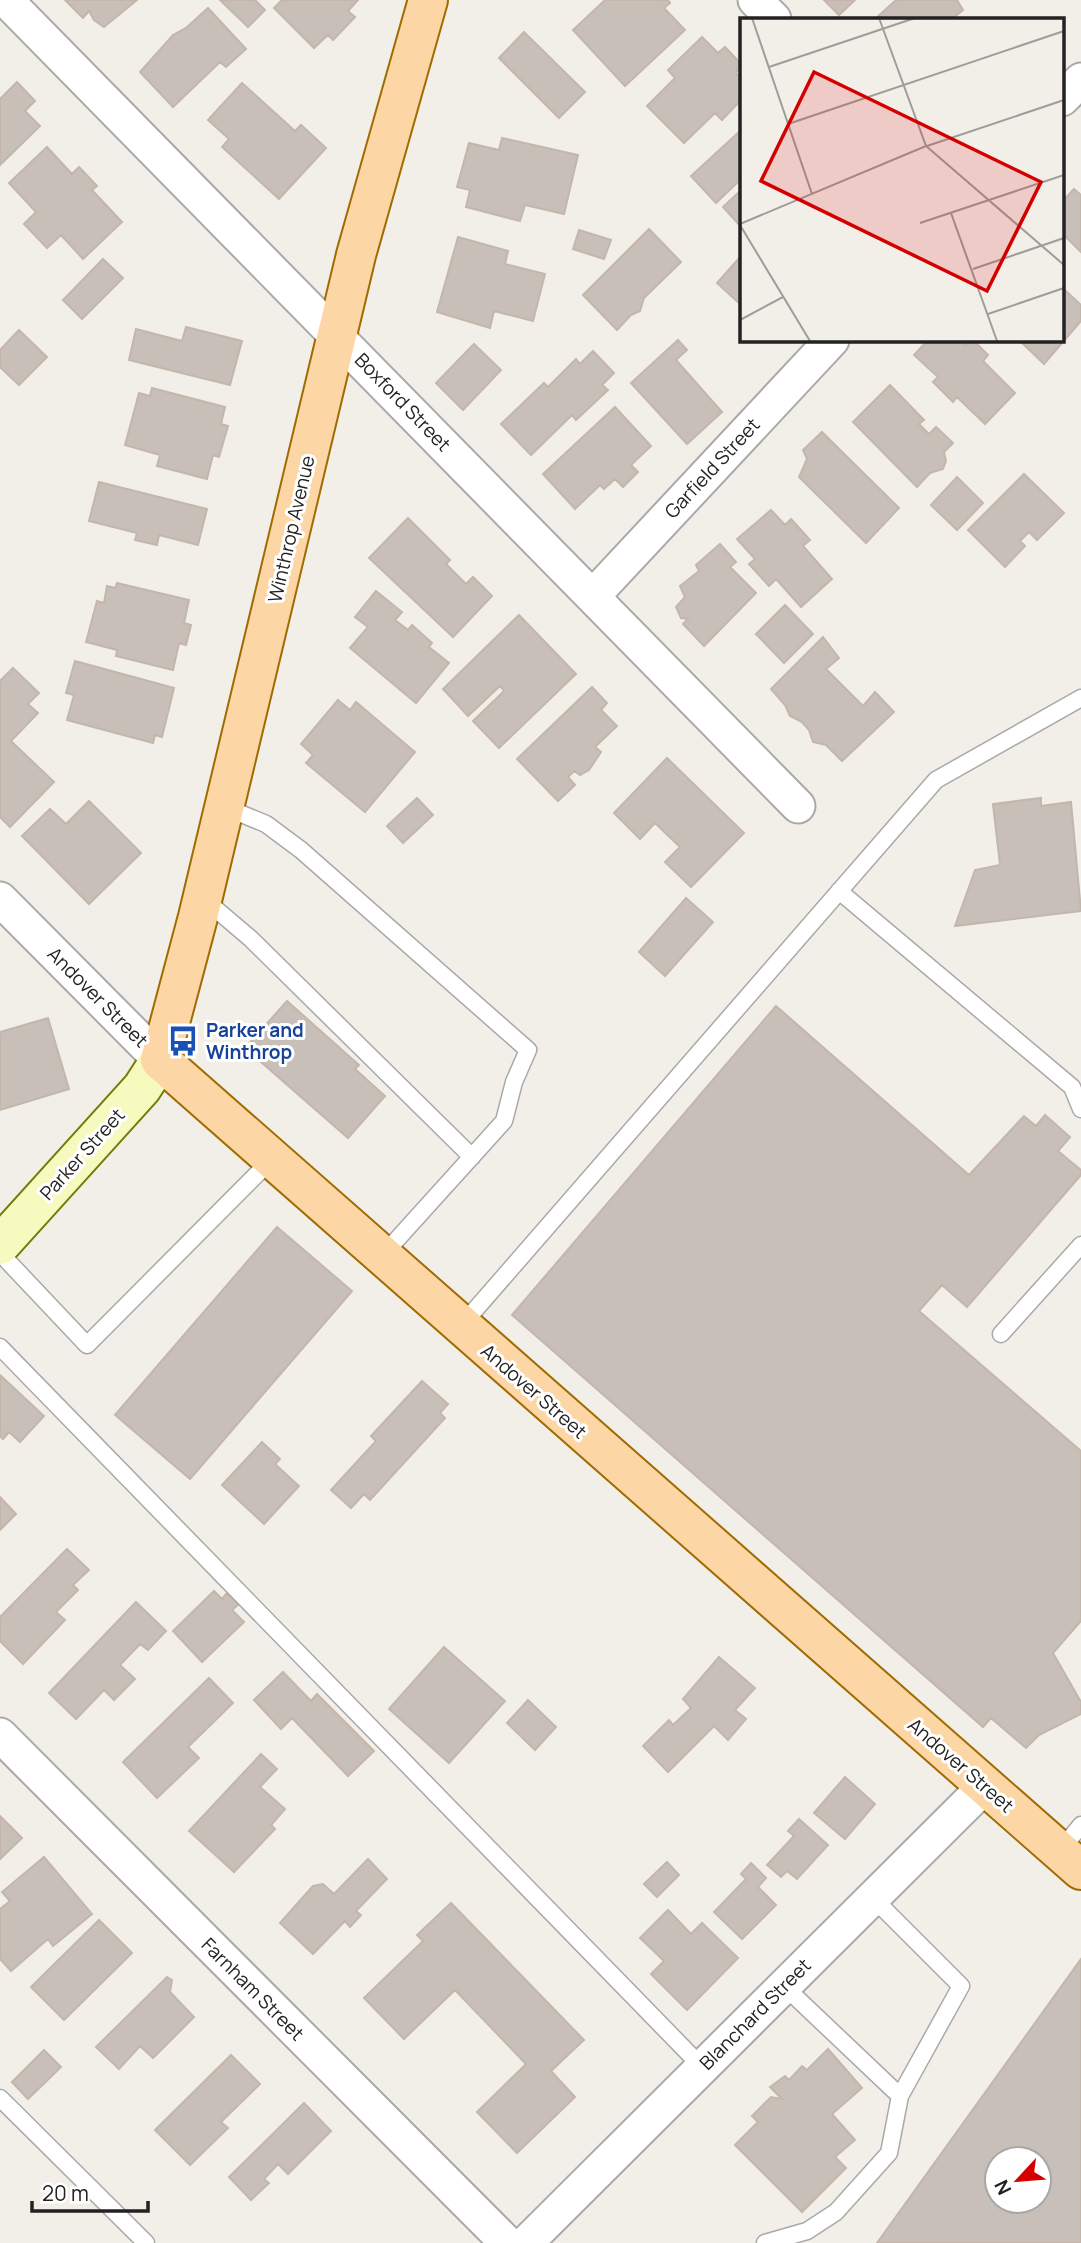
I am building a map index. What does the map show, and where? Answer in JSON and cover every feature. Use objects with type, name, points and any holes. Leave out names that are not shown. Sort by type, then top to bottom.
[{"type":"main road","name":"Winthrop Avenue","points":[[160,1060],[202,897],[337,334],[428,0]]},
{"type":"main road","name":"Andover Street","points":[[160,1060],[985,1786],[1074,1849]]},
{"type":"main road","name":"Parker Street","points":[[0,1245],[142,1088],[160,1060]]},
{"type":"street","name":"Boxford Street","points":[[6,0],[798,806]]},
{"type":"street","points":[[755,0],[773,18]]},
{"type":"street","points":[[1064,97],[1081,80]]},
{"type":"street","name":"Garfield Street","points":[[593,596],[831,341]]},
{"type":"street","name":"Andover Street","points":[[0,899],[160,1060]]},
{"type":"street","name":"Farnham Street","points":[[0,1735],[507,2243]]},
{"type":"street","name":"Blanchard Street","points":[[526,2243],[985,1786]]},
{"type":"lane","points":[[461,1326],[936,780],[1081,698]]},
{"type":"lane","points":[[224,806],[265,824],[301,850],[528,1050],[514,1082],[505,1121],[382,1256]]},
{"type":"lane","points":[[839,891],[1072,1087],[1081,1109]]},
{"type":"lane","points":[[202,897],[251,939],[472,1157]]},
{"type":"lane","points":[[0,1253],[87,1345],[272,1159]]},
{"type":"lane","points":[[1001,1334],[1081,1245]]},
{"type":"lane","points":[[0,1347],[702,2067]]},
{"type":"lane","points":[[765,2243],[807,2231],[836,2212],[889,2153],[900,2096],[961,1986],[873,1898]]},
{"type":"lane","points":[[784,1986],[900,2096]]},
{"type":"lane","points":[[0,2098],[146,2243]]},
{"type":"building","points":[[65,0],[137,0],[104,27],[94,20],[89,11],[83,18]]},
{"type":"building","points":[[220,0],[255,0],[265,10],[248,27]]},
{"type":"building","points":[[282,0],[358,0],[348,11],[355,17],[333,40],[328,35],[314,48],[274,8]]},
{"type":"building","points":[[605,0],[668,0],[670,3],[664,8],[685,30],[625,86],[573,30]]},
{"type":"building","points":[[824,0],[855,0],[839,15]]},
{"type":"building","points":[[896,0],[957,0],[963,10],[953,18],[876,18]]},
{"type":"building","points":[[208,8],[246,49],[226,67],[220,62],[173,107],[140,72],[173,35],[186,28]]},
{"type":"building","points":[[524,32],[585,92],[559,118],[499,58]]},
{"type":"building","points":[[702,37],[718,53],[725,47],[740,63],[736,73],[740,78],[740,101],[722,120],[715,113],[684,143],[647,106],[675,78],[668,70]]},
{"type":"building","points":[[17,82],[35,101],[25,111],[40,126],[0,165],[0,99]]},
{"type":"building","points":[[242,83],[295,131],[301,125],[326,148],[279,199],[222,147],[229,139],[208,120]]},
{"type":"building","points":[[740,131],[740,180],[716,203],[691,176]]},
{"type":"building","points":[[502,138],[578,155],[564,214],[525,205],[520,221],[466,207],[470,190],[457,187],[469,143],[499,150]]},
{"type":"building","points":[[47,147],[72,174],[79,167],[97,186],[92,190],[122,222],[83,259],[61,235],[47,248],[24,224],[36,212],[9,183]]},
{"type":"building","points":[[1074,189],[1081,195],[1081,252],[1064,235],[1064,200]]},
{"type":"building","points":[[740,191],[740,226],[723,207]]},
{"type":"building","points":[[649,229],[681,262],[644,298],[640,311],[631,315],[617,330],[583,295]]},
{"type":"building","points":[[579,230],[611,240],[604,259],[573,249]]},
{"type":"building","points":[[458,237],[508,251],[505,264],[545,274],[533,321],[494,311],[490,328],[437,312]]},
{"type":"building","points":[[740,257],[740,304],[717,283]]},
{"type":"building","points":[[103,259],[123,278],[82,319],[63,300]]},
{"type":"building","points":[[1064,291],[1081,305],[1081,321],[1064,341]]},
{"type":"building","points":[[186,327],[242,341],[230,385],[129,360],[136,329],[182,341]]},
{"type":"building","points":[[19,330],[47,357],[19,385],[0,367],[0,350]]},
{"type":"building","points":[[678,340],[687,350],[676,360],[722,412],[687,444],[631,383]]},
{"type":"building","points":[[927,341],[961,341],[965,345],[974,341],[988,355],[983,361],[1015,393],[985,424],[957,397],[953,402],[933,382],[938,377],[914,355]]},
{"type":"building","points":[[1020,341],[1064,341],[1044,364]]},
{"type":"building","points":[[474,344],[501,370],[463,410],[436,383]]},
{"type":"building","points":[[593,351],[614,373],[602,385],[608,390],[576,420],[572,415],[531,455],[501,424],[544,383],[548,387],[576,359],[580,364]]},
{"type":"building","points":[[890,385],[924,420],[919,424],[929,434],[936,427],[953,443],[944,452],[946,461],[943,469],[930,473],[917,487],[853,422]]},
{"type":"building","points":[[152,388],[225,407],[221,424],[228,426],[219,457],[213,455],[207,479],[157,466],[160,455],[125,445],[139,393],[150,396]]},
{"type":"building","points":[[615,407],[651,446],[631,465],[638,472],[623,487],[615,479],[604,489],[600,485],[575,509],[543,474]]},
{"type":"building","points":[[822,432],[899,508],[866,543],[799,477],[807,459],[803,450]]},
{"type":"building","points":[[1024,474],[1064,513],[1037,540],[1029,532],[1020,541],[1025,546],[1005,567],[968,530]]},
{"type":"building","points":[[957,477],[983,503],[957,530],[931,505]]},
{"type":"building","points":[[99,482],[207,509],[198,545],[159,535],[157,545],[135,540],[137,533],[89,521]]},
{"type":"building","points":[[771,510],[785,525],[791,519],[810,540],[803,546],[832,579],[801,607],[776,579],[769,586],[749,564],[755,559],[737,539]]},
{"type":"building","points":[[408,518],[450,560],[446,564],[466,584],[473,577],[492,596],[453,637],[369,558]]},
{"type":"building","points":[[720,544],[736,562],[730,567],[756,593],[704,646],[683,624],[688,619],[681,618],[676,607],[685,597],[680,586],[699,571],[696,565]]},
{"type":"building","points":[[117,583],[189,600],[184,623],[191,625],[186,645],[179,643],[173,670],[116,656],[117,650],[86,642],[97,601],[104,603],[107,586],[115,588]]},
{"type":"building","points":[[376,591],[402,612],[395,620],[408,630],[412,625],[432,643],[429,647],[449,663],[416,703],[350,648],[368,627],[355,617]]},
{"type":"building","points":[[785,605],[813,634],[784,663],[756,634]]},
{"type":"building","points":[[519,615],[576,674],[499,748],[473,721],[504,691],[500,686],[468,716],[443,689]]},
{"type":"building","points":[[823,637],[839,658],[826,669],[863,706],[875,692],[894,712],[842,761],[826,745],[813,742],[809,730],[802,722],[790,716],[785,705],[771,689]]},
{"type":"building","points":[[75,661],[174,688],[162,737],[155,735],[153,743],[67,720],[74,695],[66,693]]},
{"type":"building","points":[[13,668],[39,693],[28,704],[38,713],[11,741],[54,782],[10,827],[0,817],[0,681]]},
{"type":"building","points":[[592,687],[607,703],[601,710],[617,726],[595,747],[601,752],[589,770],[580,775],[574,771],[568,777],[575,785],[558,801],[517,759]]},
{"type":"building","points":[[338,700],[350,710],[356,702],[415,752],[365,812],[306,763],[313,755],[301,744]]},
{"type":"building","points":[[667,758],[744,833],[691,887],[665,862],[680,847],[655,823],[640,839],[614,813]]},
{"type":"building","points":[[417,798],[433,815],[403,843],[387,826]]},
{"type":"building","points":[[1041,798],[1041,806],[1071,802],[1081,911],[955,926],[975,870],[1000,865],[993,804]]},
{"type":"building","points":[[89,801],[141,853],[89,904],[22,836],[50,809],[66,824]]},
{"type":"building","points":[[686,898],[713,922],[665,976],[639,952]]},
{"type":"building","points":[[287,1001],[359,1065],[355,1069],[385,1096],[348,1138],[245,1048]]},
{"type":"building","points":[[776,1006],[969,1175],[1024,1116],[1036,1126],[1045,1115],[1070,1137],[1058,1151],[1081,1170],[1081,1175],[967,1307],[942,1285],[919,1311],[1081,1451],[1081,1621],[1053,1653],[1081,1702],[1081,1714],[1039,1735],[1026,1748],[991,1718],[983,1727],[512,1315]]},
{"type":"building","points":[[48,1018],[69,1089],[0,1110],[0,1032]]},
{"type":"building","points":[[277,1227],[352,1291],[190,1479],[115,1415]]},
{"type":"building","points":[[0,1375],[44,1416],[20,1442],[9,1432],[3,1439],[0,1436]]},
{"type":"building","points":[[422,1381],[448,1404],[440,1413],[445,1418],[370,1500],[364,1494],[351,1508],[331,1490],[376,1441],[371,1436]]},
{"type":"building","points":[[262,1442],[280,1459],[275,1464],[299,1486],[264,1524],[222,1485]]},
{"type":"building","points":[[0,1497],[16,1514],[0,1530]]},
{"type":"building","points":[[67,1549],[89,1570],[73,1585],[78,1590],[56,1612],[65,1620],[23,1664],[0,1641],[0,1617]]},
{"type":"building","points":[[214,1591],[222,1599],[227,1593],[239,1604],[232,1610],[244,1622],[202,1662],[173,1631]]},
{"type":"building","points":[[136,1602],[166,1631],[148,1650],[140,1644],[120,1665],[135,1679],[114,1700],[104,1690],[76,1719],[49,1693]]},
{"type":"building","points":[[444,1647],[505,1701],[449,1763],[389,1709]]},
{"type":"building","points":[[719,1657],[755,1688],[735,1710],[746,1719],[728,1740],[714,1726],[668,1772],[643,1746],[669,1720],[673,1725],[691,1708],[683,1699]]},
{"type":"building","points":[[283,1672],[311,1701],[317,1694],[374,1751],[348,1776],[292,1718],[281,1729],[254,1700]]},
{"type":"building","points":[[209,1678],[233,1703],[188,1747],[199,1758],[157,1798],[123,1762]]},
{"type":"building","points":[[528,1700],[556,1727],[535,1750],[507,1723]]},
{"type":"building","points":[[261,1754],[277,1769],[260,1787],[285,1809],[271,1825],[275,1829],[234,1872],[189,1831]]},
{"type":"building","points":[[845,1777],[875,1804],[845,1839],[814,1813]]},
{"type":"building","points":[[0,1816],[22,1838],[0,1859]]},
{"type":"building","points":[[799,1819],[828,1845],[797,1879],[787,1871],[781,1877],[767,1865],[794,1836],[788,1831]]},
{"type":"building","points":[[44,1857],[92,1914],[53,1946],[48,1939],[11,1971],[0,1959],[0,1909],[10,1901],[2,1892]]},
{"type":"building","points":[[368,1859],[387,1879],[356,1911],[361,1915],[350,1927],[345,1921],[313,1954],[280,1923],[313,1886],[323,1884],[334,1894]]},
{"type":"building","points":[[667,1862],[679,1875],[657,1897],[644,1884]]},
{"type":"building","points":[[751,1863],[766,1878],[758,1887],[776,1905],[742,1939],[714,1912],[746,1879],[741,1874]]},
{"type":"building","points":[[451,1903],[584,2040],[551,2071],[575,2097],[517,2153],[477,2112],[526,2064],[455,1990],[404,2039],[364,1998],[423,1941],[417,1935]]},
{"type":"building","points":[[668,1910],[691,1934],[702,1923],[738,1958],[687,2010],[651,1974],[664,1961],[640,1938]]},
{"type":"building","points":[[99,1920],[132,1953],[64,2020],[31,1987]]},
{"type":"building","points":[[1081,1959],[1081,2243],[877,2243]]},
{"type":"building","points":[[167,1977],[172,1980],[170,1992],[194,2017],[153,2058],[140,2046],[119,2069],[96,2047]]},
{"type":"building","points":[[828,2049],[862,2088],[832,2114],[855,2140],[835,2157],[846,2168],[802,2212],[735,2145],[758,2122],[752,2116],[771,2097],[782,2099],[770,2087],[785,2076],[789,2080],[802,2066],[807,2070]]},
{"type":"building","points":[[44,2050],[61,2067],[28,2099],[12,2082]]},
{"type":"building","points":[[231,2055],[260,2084],[221,2122],[228,2128],[190,2165],[155,2130]]},
{"type":"building","points":[[304,2103],[331,2131],[288,2174],[278,2164],[264,2179],[269,2183],[251,2200],[229,2177]]},
{"type":"place","name":"Parker and Winthrop","points":[[183,1041]]}]
